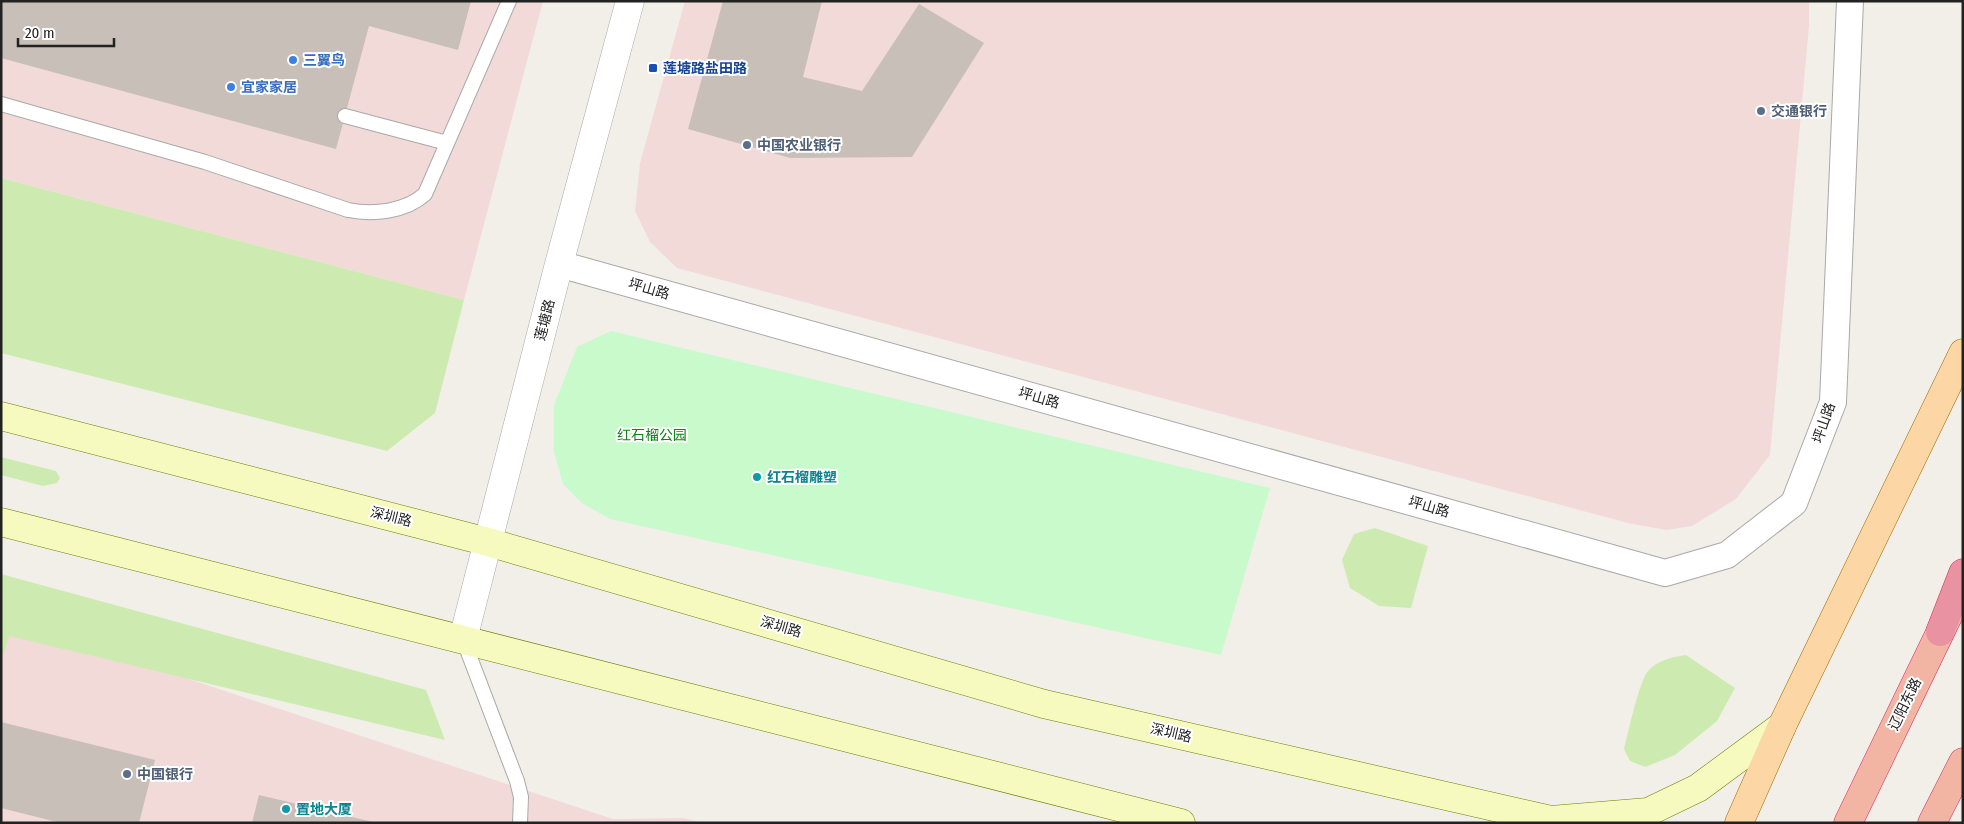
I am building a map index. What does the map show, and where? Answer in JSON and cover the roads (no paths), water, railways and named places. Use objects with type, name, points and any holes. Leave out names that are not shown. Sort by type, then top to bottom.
[{"type":"highway","points":[[1940,632],[1963,573]]},
{"type":"highway","name":"辽阳东路","points":[[1848,823],[1963,586]]},
{"type":"highway","points":[[1932,823],[1963,762]]},
{"type":"main road","points":[[1739,823],[1782,726],[1963,353]]},
{"type":"main road","name":"深圳路","points":[[1,416],[488,542],[1044,704],[1558,821],[1648,812],[1698,788],[1782,726]]},
{"type":"main road","points":[[1,522],[1181,823]]},
{"type":"street","name":"莲塘路","points":[[463,639],[559,264],[630,1]]},
{"type":"street","name":"坪山路","points":[[559,264],[1666,573],[1728,554],[1794,503],[1833,402],[1850,1]]},
{"type":"lane","points":[[1,104],[205,162],[357,212],[397,210],[424,194],[509,1]]},
{"type":"lane","points":[[345,116],[447,143]]},
{"type":"lane","points":[[463,639],[518,781],[521,797],[520,823]]},
{"type":"place","name":"三翼鸟","points":[[293,60]]},
{"type":"place","name":"莲塘路盐田路","points":[[653,68]]},
{"type":"place","name":"宜家家居","points":[[231,87]]},
{"type":"place","name":"交通银行","points":[[1761,111]]},
{"type":"place","name":"中国农业银行","points":[[747,145]]},
{"type":"place","name":"红石榴雕塑","points":[[757,477]]},
{"type":"place","name":"中国银行","points":[[127,774]]},
{"type":"place","name":"置地大厦","points":[[286,809]]},
{"type":"park label","name":"红石榴公园","points":[[652,435]]}]
